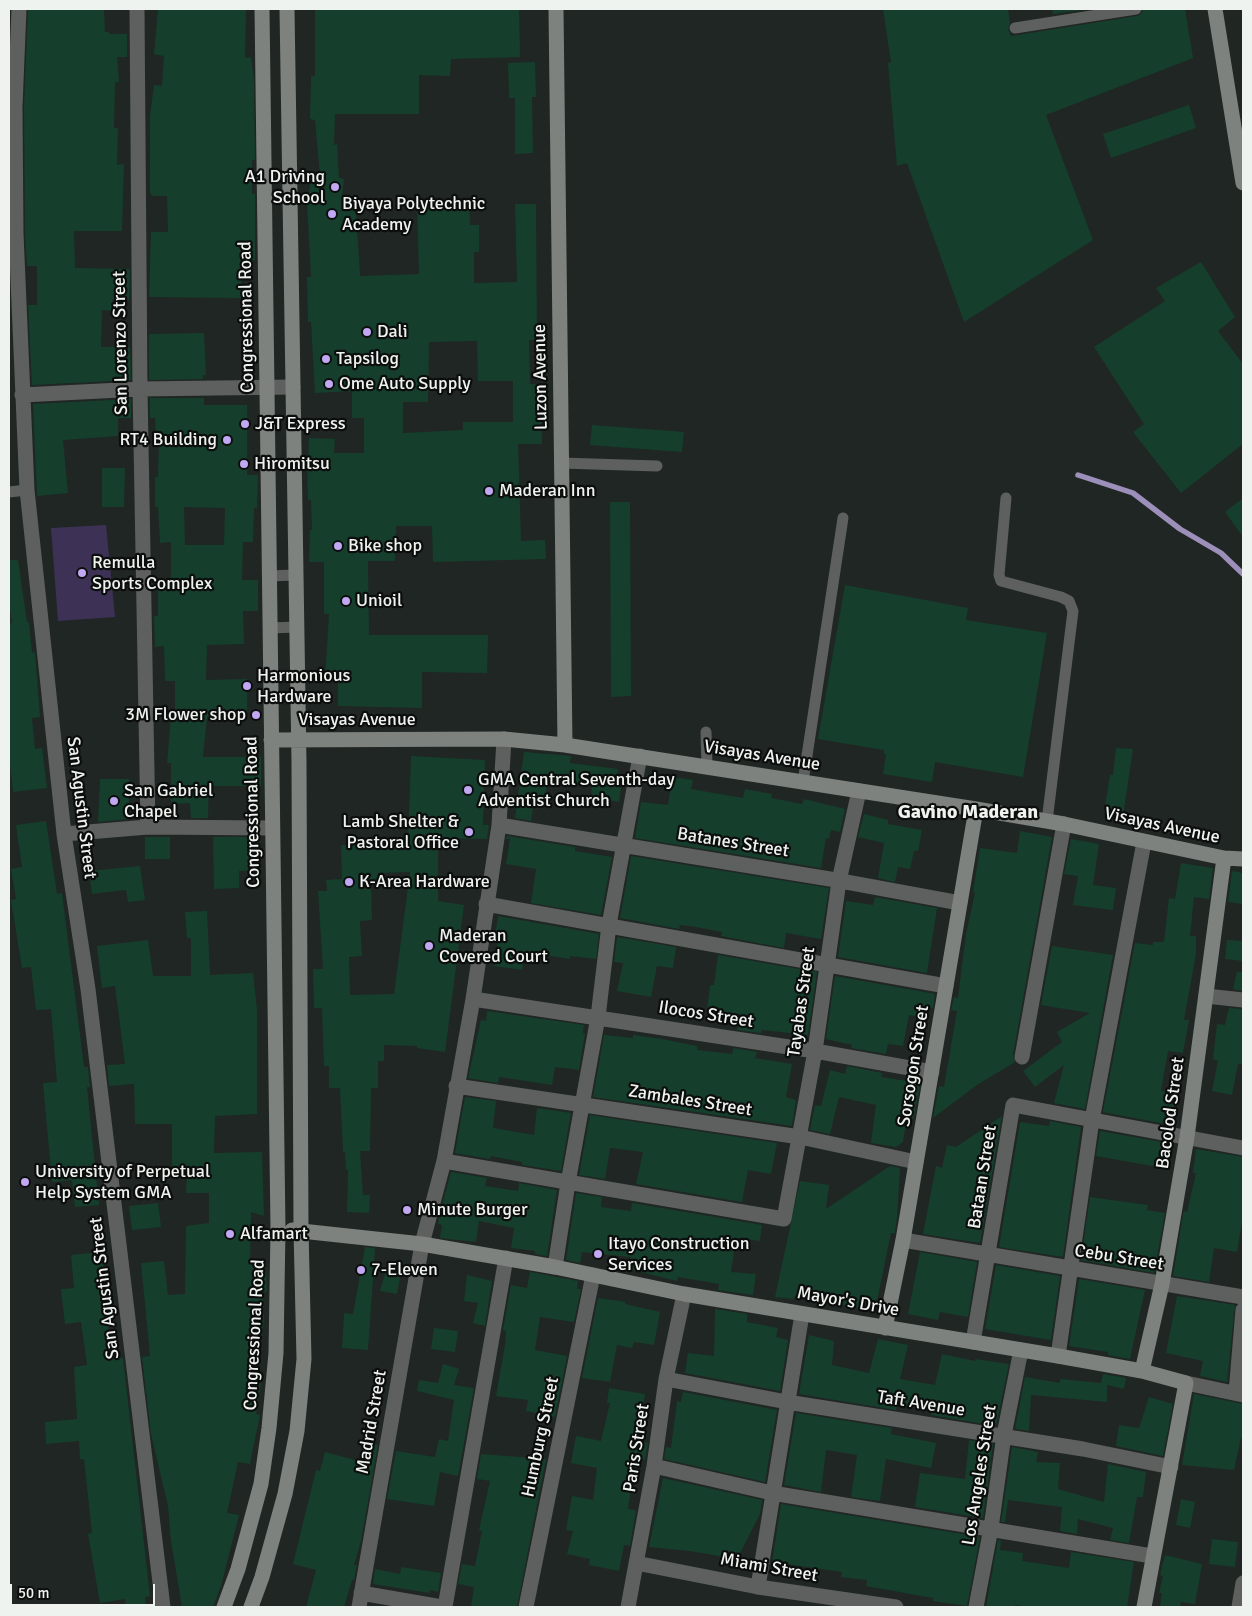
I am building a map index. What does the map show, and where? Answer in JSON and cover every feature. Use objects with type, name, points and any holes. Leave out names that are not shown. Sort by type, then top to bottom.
[{"type":"street","name":"San Agustin Street","points":[[19,9],[15,106],[16,233],[27,490],[64,834],[88,989],[163,1607]]},
{"type":"street","name":"San Lorenzo Street","points":[[137,9],[140,389],[148,826]]},
{"type":"street","name":"Congressional Road","points":[[224,1607],[238,1569],[261,1484],[269,1428],[276,1354],[278,1229],[262,9]]},
{"type":"street","points":[[251,1607],[262,1577],[285,1494],[297,1431],[304,1359],[301,1230],[296,575],[287,9]]},
{"type":"street","name":"Luzon Avenue","points":[[556,9],[565,745]]},
{"type":"street","points":[[1215,9],[1241,155],[1243,183]]},
{"type":"street","points":[[22,395],[140,389],[293,387]]},
{"type":"street","name":"Visayas Avenue","points":[[271,740],[298,738],[504,739],[565,745],[976,809],[1064,824],[1224,858],[1243,859]]},
{"type":"street","points":[[422,1244],[444,1161],[473,999],[498,825],[504,739]]},
{"type":"street","points":[[555,1267],[598,1017],[609,925],[640,756]]},
{"type":"street","name":"Tayabas Street","points":[[568,1183],[784,1218],[815,1051],[839,881],[859,791]]},
{"type":"street","name":"Sorsogon Street","points":[[885,1328],[904,1240],[976,809]]},
{"type":"street","points":[[1022,1057],[1064,824]]},
{"type":"street","name":"Batanes Street","points":[[498,825],[623,844],[960,903]]},
{"type":"street","points":[[64,834],[148,826],[272,828]]},
{"type":"street","points":[[1058,1356],[1092,1120],[1144,842]]},
{"type":"street","name":"Bacolod Street","points":[[1142,1371],[1162,1284],[1187,1138],[1224,858]]},
{"type":"street","points":[[486,904],[826,963],[946,986]]},
{"type":"street","points":[[1206,996],[1243,1000]]},
{"type":"street","name":"Ilocos Street","points":[[473,999],[815,1051],[932,1072]]},
{"type":"street","name":"Zambales Street","points":[[456,1086],[800,1138],[916,1162]]},
{"type":"street","name":"Bataan Street","points":[[973,1342],[1013,1105],[1092,1120]]},
{"type":"street","points":[[1092,1120],[1243,1148]]},
{"type":"street","points":[[444,1161],[568,1183]]},
{"type":"street","name":"Mayor's Drive","points":[[278,1229],[422,1244],[506,1258],[684,1294],[772,1307],[802,1314],[1142,1371],[1186,1383]]},
{"type":"street","name":"Cebu Street","points":[[904,1240],[989,1256],[1243,1297]]},
{"type":"street","name":"Madrid Street","points":[[360,1600],[422,1244]]},
{"type":"street","points":[[360,1600],[443,1607],[506,1258]]},
{"type":"street","name":"Humburg Street","points":[[526,1607],[594,1275]]},
{"type":"street","name":"Paris Street","points":[[628,1607],[654,1466],[666,1379],[684,1294]]},
{"type":"street","points":[[1144,1607],[1152,1556],[1186,1383],[1240,1394],[1243,1310]]},
{"type":"street","points":[[758,1587],[802,1314]]},
{"type":"street","name":"Los Angeles Street","points":[[976,1607],[991,1528],[1004,1436],[1021,1350]]},
{"type":"street","name":"Taft Avenue","points":[[666,1379],[787,1402],[1004,1436],[1170,1467]]},
{"type":"street","points":[[654,1466],[772,1493],[1152,1556]]},
{"type":"street","name":"Miami Street","points":[[636,1563],[758,1587],[896,1607]]},
{"type":"street","points":[[1239,1607],[1243,1583]]},
{"type":"lane","points":[[1015,28],[1136,9]]},
{"type":"lane","points":[[561,463],[658,466]]},
{"type":"lane","points":[[9,492],[27,490]]},
{"type":"lane","points":[[1006,498],[1000,581],[1061,597],[1069,601],[1073,611],[1047,821]]},
{"type":"lane","points":[[803,782],[843,518]]},
{"type":"lane","points":[[269,576],[296,575]]},
{"type":"lane","points":[[270,628],[296,628]]},
{"type":"lane","points":[[706,732],[707,767]]},
{"type":"shaded area","name":"Remulla Sports Complex","points":[[106,525],[115,617],[58,621],[51,528]]},
{"type":"building","points":[[28,9],[104,9],[105,32],[109,32],[109,34],[127,34],[127,57],[117,57],[119,82],[115,82],[114,128],[118,128],[117,165],[124,164],[122,231],[74,231],[75,268],[130,269],[129,300],[112,300],[112,311],[102,310],[101,347],[130,347],[131,380],[32,385],[28,305],[37,305],[37,266],[27,266],[25,233],[24,107]]},
{"type":"building","points":[[158,9],[246,9],[245,58],[251,57],[254,81],[255,160],[252,160],[252,194],[255,194],[255,260],[242,261],[241,298],[149,297],[151,232],[168,232],[167,196],[152,196],[150,192],[150,116],[154,85],[162,86],[164,56],[154,54]]},
{"type":"building","points":[[315,9],[519,9],[520,57],[451,59],[450,76],[419,75],[419,114],[335,114],[334,145],[337,144],[339,178],[344,179],[342,196],[355,195],[360,276],[419,274],[417,206],[469,204],[470,225],[479,225],[479,252],[474,252],[474,283],[517,282],[515,204],[536,204],[537,340],[529,340],[530,384],[541,384],[542,444],[518,444],[521,541],[545,540],[546,559],[433,562],[432,526],[396,526],[395,561],[368,561],[369,635],[488,635],[487,673],[422,672],[422,708],[338,706],[338,680],[325,681],[329,614],[324,614],[324,562],[309,562],[310,530],[312,530],[311,500],[308,500],[307,463],[309,438],[335,439],[334,453],[364,453],[364,418],[352,418],[352,391],[315,393],[311,322],[308,322],[307,277],[311,277],[307,202],[312,174],[320,175],[315,120],[310,119],[311,76],[315,76]],"holes":[[[477,341],[478,381],[513,381],[513,422],[463,422],[463,430],[403,433],[403,402],[428,402],[429,342]]]},
{"type":"building","points":[[883,9],[1008,9],[1010,23],[1008,29],[1011,36],[1137,16],[1141,14],[1143,9],[1185,9],[1193,58],[1046,115],[1093,240],[964,322],[907,163],[897,166],[888,63],[891,62]]},
{"type":"building","points":[[1052,9],[1089,9],[1053,14]]},
{"type":"building","points":[[535,62],[536,97],[532,97],[533,153],[515,154],[515,98],[509,98],[508,63]]},
{"type":"building","points":[[1189,105],[1196,128],[1111,158],[1103,134]]},
{"type":"building","points":[[1201,262],[1235,317],[1218,331],[1243,364],[1243,444],[1181,493],[1133,432],[1144,424],[1094,347],[1165,301],[1156,288]]},
{"type":"building","points":[[204,333],[206,375],[203,375],[203,379],[149,380],[149,334]]},
{"type":"building","points":[[150,398],[204,398],[204,405],[247,405],[247,475],[258,475],[257,508],[254,508],[253,542],[243,542],[242,580],[258,580],[258,611],[243,611],[244,644],[207,645],[206,680],[247,679],[247,717],[207,717],[203,757],[261,757],[261,786],[209,786],[208,818],[191,818],[190,803],[171,804],[171,763],[167,763],[171,717],[175,717],[175,681],[165,681],[164,646],[155,647],[154,616],[158,616],[158,580],[171,579],[171,542],[160,543],[158,507],[155,507],[155,477],[158,477],[159,439],[156,439],[155,418],[150,418]],"holes":[[[184,507],[225,508],[224,545],[185,545]]]},
{"type":"building","points":[[131,399],[131,418],[118,418],[118,436],[63,440],[68,493],[37,496],[33,404]]},
{"type":"building","points":[[592,425],[684,432],[682,452],[590,445]]},
{"type":"building","points":[[102,468],[125,468],[124,507],[102,507]]},
{"type":"building","points":[[1243,498],[1243,537],[1225,512]]},
{"type":"building","points":[[610,502],[630,502],[631,696],[611,697]]},
{"type":"building","points":[[9,560],[18,560],[27,622],[29,622],[32,653],[35,652],[40,717],[32,718],[35,749],[42,748],[47,788],[13,792],[9,754],[9,624],[12,623],[9,602]]},
{"type":"building","points":[[845,585],[968,608],[966,620],[1047,633],[1023,777],[935,762],[932,782],[883,774],[886,754],[884,754],[884,750],[818,739]]},
{"type":"building","points":[[1116,748],[1133,749],[1123,816],[1104,813],[1110,775],[1113,775]]},
{"type":"building","points":[[524,752],[571,756],[570,763],[618,769],[616,785],[621,788],[619,802],[591,797],[592,785],[547,781],[545,802],[534,800],[531,821],[515,818]]},
{"type":"building","points":[[411,756],[485,760],[483,825],[489,825],[487,839],[438,838],[438,901],[464,905],[445,1052],[417,1048],[417,1046],[384,1045],[384,1061],[378,1061],[378,1088],[371,1088],[370,1151],[360,1151],[363,1195],[370,1195],[369,1213],[347,1212],[348,1170],[346,1170],[345,1152],[343,1152],[340,1088],[329,1088],[329,1066],[324,1066],[322,1008],[314,1008],[313,969],[323,969],[318,891],[327,891],[326,880],[342,879],[341,845],[408,842]],"holes":[[[410,872],[394,994],[350,995],[349,957],[362,956],[360,921],[372,920],[371,883],[378,883],[378,873]]]},
{"type":"building","points":[[672,777],[693,780],[691,789],[743,798],[745,789],[772,794],[771,798],[802,804],[804,799],[845,809],[840,832],[831,830],[829,839],[826,838],[821,868],[635,838],[641,802],[668,805]]},
{"type":"building","name":"San Gabriel Chapel","points":[[100,779],[129,779],[129,819],[98,822]]},
{"type":"building","points":[[864,814],[888,820],[888,824],[922,830],[918,851],[914,851],[910,869],[898,867],[895,882],[878,878],[884,843],[858,837]]},
{"type":"building","points":[[46,821],[57,894],[62,893],[84,1067],[88,1067],[90,1087],[87,1087],[99,1205],[75,1207],[72,1180],[52,1182],[43,1083],[57,1082],[51,1009],[36,1010],[31,967],[22,968],[11,900],[16,899],[11,869],[22,867],[16,825]]},
{"type":"building","points":[[1020,831],[1052,837],[1013,1055],[1015,1062],[977,1085],[933,1118],[939,1086],[944,1087],[957,1011],[951,1010],[954,997],[958,998],[966,934],[975,893],[973,892],[980,848],[1017,853]]},
{"type":"building","points":[[507,836],[575,847],[575,851],[612,857],[601,915],[531,903],[536,869],[506,864],[510,839],[506,839]]},
{"type":"building","points":[[145,837],[170,837],[170,859],[145,859]]},
{"type":"building","points":[[213,837],[258,837],[258,870],[239,871],[239,888],[214,889]]},
{"type":"building","points":[[1071,839],[1099,844],[1093,885],[1116,888],[1113,910],[1073,905],[1078,876],[1064,874]]},
{"type":"building","points":[[631,856],[829,888],[821,939],[786,933],[784,948],[721,936],[722,932],[696,927],[680,925],[679,929],[620,918]]},
{"type":"building","points":[[1181,863],[1213,868],[1209,899],[1194,897],[1190,936],[1196,936],[1196,954],[1184,1020],[1189,1020],[1183,1053],[1168,1051],[1161,1091],[1176,1094],[1171,1125],[1103,1112],[1135,943],[1153,945],[1153,942],[1164,942],[1169,898],[1175,899]]},
{"type":"building","points":[[140,866],[145,900],[128,902],[126,890],[92,894],[89,871]]},
{"type":"building","points":[[1232,871],[1243,873],[1243,904],[1228,902]]},
{"type":"building","points":[[875,897],[937,908],[927,973],[838,957],[846,901],[873,905]]},
{"type":"building","points":[[207,911],[210,975],[253,973],[257,1010],[257,1114],[215,1116],[214,1153],[262,1152],[264,1216],[251,1212],[250,1262],[266,1261],[267,1291],[263,1292],[264,1318],[257,1382],[261,1383],[256,1414],[260,1415],[250,1464],[238,1462],[227,1513],[239,1515],[221,1586],[213,1607],[182,1607],[171,1541],[168,1506],[151,1434],[142,1357],[150,1356],[141,1263],[164,1261],[168,1295],[185,1294],[186,1226],[209,1223],[209,1193],[186,1193],[187,1169],[172,1169],[172,1124],[135,1124],[134,1084],[109,1086],[107,1065],[125,1064],[115,986],[102,988],[97,946],[148,940],[153,976],[191,976],[191,938],[187,938],[185,912]]},
{"type":"building","points":[[498,916],[599,934],[596,959],[570,956],[570,959],[525,952],[522,970],[494,966],[499,936],[495,936]]},
{"type":"building","points":[[617,937],[676,947],[673,968],[657,966],[651,997],[617,991],[623,963],[614,962]]},
{"type":"building","points":[[1227,940],[1243,941],[1243,961],[1225,959]]},
{"type":"building","points":[[1052,946],[1113,955],[1085,1109],[1054,1103],[1064,1065],[1035,1087],[1023,1071],[1062,1042],[1057,1032],[1090,1013],[1041,1005]]},
{"type":"building","points":[[718,955],[817,972],[808,1035],[762,1030],[761,1033],[737,1030],[741,1014],[707,1010],[710,985],[714,985]]},
{"type":"building","points":[[1237,972],[1243,972],[1243,991],[1233,989]]},
{"type":"building","points":[[835,976],[935,994],[933,1008],[928,1007],[926,1018],[909,1015],[903,1046],[888,1044],[886,1054],[851,1048],[852,1045],[826,1039]]},
{"type":"building","points":[[1229,1008],[1243,1009],[1243,1064],[1238,1064],[1232,1095],[1212,1091],[1218,1061],[1213,1059],[1217,1024],[1225,1025]]},
{"type":"building","points":[[487,1011],[584,1025],[583,1033],[585,1034],[579,1070],[555,1067],[552,1085],[499,1077],[498,1083],[468,1078],[481,1020],[486,1021]]},
{"type":"building","points":[[604,1035],[633,1038],[633,1035],[662,1039],[697,1046],[697,1050],[732,1054],[733,1048],[757,1052],[755,1058],[792,1064],[786,1097],[796,1100],[792,1126],[593,1097]]},
{"type":"building","points":[[847,1066],[882,1073],[881,1077],[920,1083],[914,1118],[907,1117],[903,1142],[896,1147],[871,1143],[876,1105],[839,1097],[830,1134],[810,1130],[815,1105],[821,1106],[830,1070],[845,1074]]},
{"type":"building","points":[[465,1097],[496,1101],[493,1128],[534,1135],[537,1108],[571,1113],[561,1171],[522,1165],[522,1162],[491,1156],[490,1159],[455,1153]]},
{"type":"building","points":[[590,1115],[777,1143],[771,1174],[748,1170],[742,1202],[636,1184],[643,1152],[610,1148],[605,1179],[579,1175]]},
{"type":"building","points":[[1002,1116],[980,1243],[923,1234],[936,1166],[942,1168],[947,1145],[956,1147]]},
{"type":"building","points":[[1050,1121],[1081,1127],[1063,1257],[999,1247],[1020,1122],[1049,1126]]},
{"type":"building","points":[[1100,1131],[1167,1143],[1163,1168],[1096,1156]]},
{"type":"building","points":[[1196,1149],[1243,1157],[1243,1216],[1237,1252],[1214,1248],[1209,1282],[1173,1276],[1183,1215],[1184,1211],[1187,1212],[1196,1173],[1193,1173]]},
{"type":"building","points":[[890,1166],[900,1168],[897,1217],[895,1233],[891,1233],[875,1311],[795,1296],[794,1299],[775,1297],[800,1181],[829,1185],[826,1209]]},
{"type":"building","points":[[451,1172],[487,1178],[485,1186],[518,1191],[519,1183],[557,1190],[547,1256],[535,1254],[535,1251],[511,1248],[514,1228],[479,1221],[476,1242],[440,1238],[442,1225],[438,1224],[439,1216]]},
{"type":"building","points":[[576,1193],[602,1197],[601,1207],[631,1211],[632,1203],[762,1225],[760,1241],[736,1238],[731,1272],[756,1274],[753,1295],[718,1290],[719,1284],[678,1277],[677,1281],[628,1269],[631,1257],[582,1252],[580,1263],[566,1260]]},
{"type":"building","points":[[1090,1197],[1148,1205],[1147,1210],[1165,1213],[1154,1273],[1081,1260]]},
{"type":"building","points":[[158,1203],[161,1227],[132,1230],[129,1206]]},
{"type":"building","points":[[365,1247],[375,1248],[368,1350],[342,1348],[344,1313],[353,1314]]},
{"type":"building","points":[[101,1252],[112,1318],[107,1319],[113,1358],[123,1358],[150,1596],[145,1597],[146,1607],[126,1607],[125,1599],[100,1603],[88,1534],[92,1533],[84,1459],[80,1459],[79,1441],[46,1444],[45,1422],[77,1419],[74,1367],[87,1365],[81,1322],[65,1324],[61,1289],[74,1288],[71,1255]]},
{"type":"building","points":[[920,1252],[977,1262],[968,1317],[940,1312],[938,1320],[908,1314]]},
{"type":"building","points":[[389,1261],[403,1263],[397,1294],[380,1291]]},
{"type":"building","points":[[996,1265],[1060,1276],[1051,1340],[985,1329]]},
{"type":"building","points":[[530,1272],[578,1281],[577,1289],[581,1289],[574,1322],[540,1317],[535,1350],[567,1356],[555,1417],[526,1411],[528,1400],[496,1396],[505,1345],[506,1331],[503,1330],[511,1285],[527,1288]]},
{"type":"building","points":[[467,1275],[492,1281],[485,1326],[473,1323],[478,1303],[464,1301]]},
{"type":"building","points":[[1079,1279],[1145,1290],[1130,1359],[1108,1355],[1108,1352],[1069,1346]]},
{"type":"building","points":[[1177,1296],[1235,1305],[1227,1382],[1200,1376],[1203,1361],[1166,1353]]},
{"type":"building","points":[[598,1298],[626,1302],[625,1304],[660,1312],[654,1345],[634,1342],[632,1348],[617,1345],[610,1382],[582,1378]]},
{"type":"building","points":[[715,1309],[747,1314],[747,1322],[778,1328],[776,1337],[788,1340],[780,1391],[685,1373],[688,1353],[714,1356]]},
{"type":"building","points":[[434,1328],[458,1331],[455,1352],[431,1349]]},
{"type":"building","points":[[809,1335],[834,1341],[832,1365],[869,1373],[878,1339],[908,1345],[900,1379],[935,1385],[942,1354],[975,1361],[975,1359],[1009,1364],[996,1426],[931,1415],[932,1411],[897,1405],[896,1410],[799,1394]]},
{"type":"building","points":[[443,1364],[459,1369],[454,1385],[474,1388],[458,1476],[440,1472],[434,1506],[387,1499],[396,1451],[435,1457],[439,1439],[448,1441],[454,1400],[417,1391],[419,1380],[438,1383]]},
{"type":"building","points":[[1103,1374],[1126,1378],[1124,1389],[1107,1385],[1107,1402],[1031,1395],[1029,1431],[1015,1429],[1025,1377],[1060,1383],[1060,1379],[1101,1383]]},
{"type":"building","points":[[609,1388],[645,1394],[642,1415],[644,1415],[638,1441],[648,1443],[645,1460],[635,1458],[628,1509],[636,1510],[630,1546],[624,1545],[619,1571],[589,1565],[590,1559],[567,1554],[573,1531],[566,1530],[572,1496],[593,1500],[597,1468],[571,1463],[576,1436],[601,1441],[610,1403],[607,1403]]},
{"type":"building","points":[[683,1392],[777,1410],[765,1482],[664,1459],[666,1447],[671,1448],[677,1401],[681,1402]]},
{"type":"building","points":[[1194,1394],[1243,1404],[1243,1438],[1241,1438],[1234,1470],[1182,1465]]},
{"type":"building","points":[[1149,1397],[1173,1404],[1163,1456],[1116,1446],[1119,1425],[1139,1428]]},
{"type":"building","points":[[796,1413],[892,1428],[891,1434],[936,1443],[931,1468],[886,1459],[880,1501],[851,1497],[857,1455],[826,1450],[821,1492],[784,1485]]},
{"type":"building","points":[[969,1440],[993,1444],[983,1518],[915,1507],[920,1473],[965,1479]]},
{"type":"building","points":[[366,1443],[378,1445],[361,1541],[354,1565],[357,1565],[354,1580],[352,1580],[344,1607],[306,1607],[316,1570],[293,1564],[316,1470],[320,1471],[325,1452],[362,1462]]},
{"type":"building","points":[[1012,1447],[1038,1452],[1036,1462],[1060,1463],[1058,1489],[1104,1502],[1108,1464],[1146,1472],[1143,1497],[1137,1497],[1129,1543],[1110,1540],[1113,1528],[1078,1519],[1077,1534],[1060,1531],[1062,1507],[1008,1500],[1005,1522],[1001,1522]]},
{"type":"building","points":[[481,1454],[546,1459],[517,1607],[471,1607],[474,1587],[458,1584],[462,1564],[475,1566],[482,1531],[479,1530],[490,1481],[477,1479]]},
{"type":"building","points":[[663,1478],[762,1500],[760,1514],[737,1559],[649,1547]]},
{"type":"building","points":[[1181,1499],[1195,1502],[1190,1528],[1176,1525]]},
{"type":"building","points":[[781,1504],[980,1537],[967,1606],[933,1601],[933,1598],[866,1586],[867,1580],[841,1577],[842,1572],[772,1562]]},
{"type":"building","points":[[1212,1539],[1238,1542],[1235,1567],[1209,1564]]},
{"type":"building","points":[[998,1540],[1001,1541],[1000,1550],[1023,1553],[1022,1561],[1069,1568],[1071,1552],[1134,1562],[1127,1607],[1030,1607],[1015,1605],[1015,1607],[986,1607]]},
{"type":"building","points":[[1165,1555],[1202,1564],[1195,1604],[1181,1602],[1180,1607],[1160,1607],[1162,1593],[1159,1593],[1163,1576],[1160,1575]]},
{"type":"building","points":[[401,1567],[441,1573],[438,1592],[430,1590],[430,1593],[373,1584],[375,1569],[400,1574]]},
{"type":"waterway","points":[[1078,475],[1133,493],[1180,529],[1221,553],[1243,574]]},
{"type":"place","name":"A1 Driving School","points":[[335,187]]},
{"type":"place","name":"Biyaya Polytechnic Academy","points":[[332,214]]},
{"type":"place","name":"Dali","points":[[367,332]]},
{"type":"place","name":"Tapsilog","points":[[326,359]]},
{"type":"place","name":"Ome Auto Supply","points":[[329,384]]},
{"type":"place","name":"J&T Express","points":[[245,424]]},
{"type":"place","name":"RT4 Building","points":[[227,440]]},
{"type":"place","name":"Hiromitsu","points":[[244,464]]},
{"type":"place","name":"Maderan Inn","points":[[489,491]]},
{"type":"place","name":"Bike shop","points":[[338,546]]},
{"type":"place","name":"Remulla Sports Complex","points":[[82,573]]},
{"type":"place","name":"Unioil","points":[[346,601]]},
{"type":"place","name":"Harmonious Hardware","points":[[247,686]]},
{"type":"place","name":"3M Flower shop","points":[[256,715]]},
{"type":"place","name":"GMA Central Seventh-day Adventist Church","points":[[468,790]]},
{"type":"place","name":"San Gabriel Chapel","points":[[114,801]]},
{"type":"place","name":"Lamb Shelter & Pastoral Office","points":[[469,832]]},
{"type":"place","name":"K-Area Hardware","points":[[349,882]]},
{"type":"place","name":"Maderan Covered Court","points":[[429,946]]},
{"type":"place","name":"University of Perpetual Help System GMA","points":[[25,1182]]},
{"type":"place","name":"Minute Burger","points":[[407,1210]]},
{"type":"place","name":"Alfamart","points":[[230,1234]]},
{"type":"place","name":"Itayo Construction Services","points":[[598,1254]]},
{"type":"place","name":"7-Eleven","points":[[361,1270]]},
{"type":"district","name":"Gavino Maderan","points":[[968,813]]}]
